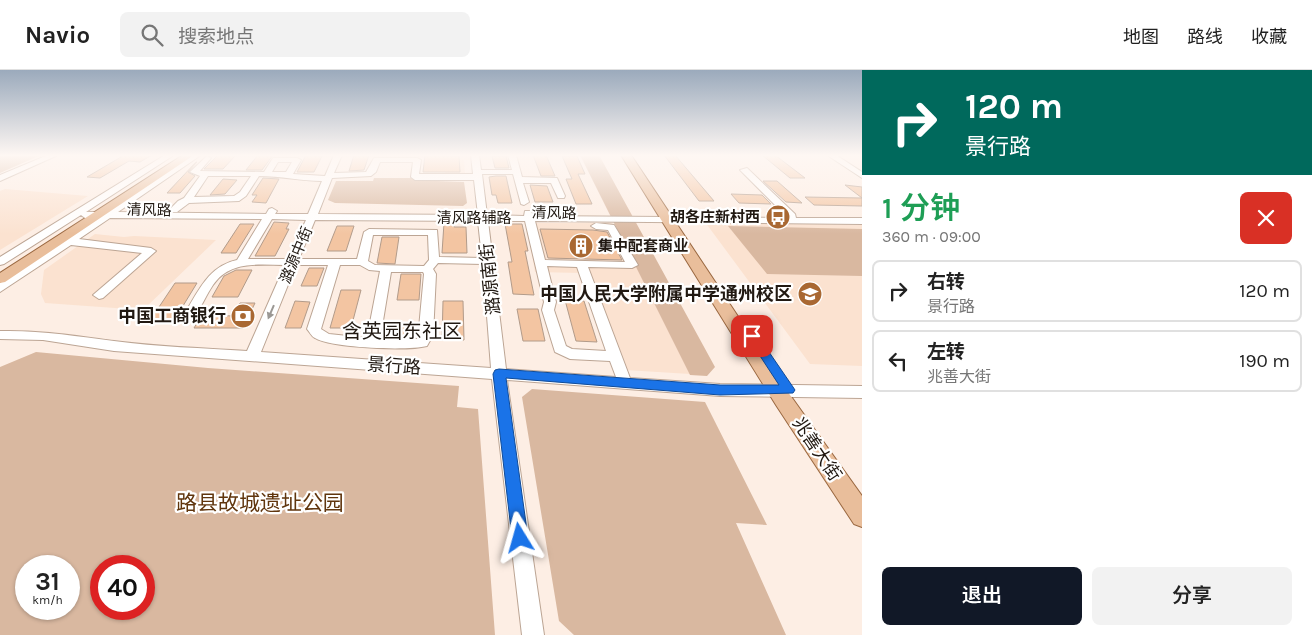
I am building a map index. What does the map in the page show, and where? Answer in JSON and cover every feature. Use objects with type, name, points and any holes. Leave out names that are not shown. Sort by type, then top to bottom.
[{"type":"main road","points":[[101,212],[143,181]]},
{"type":"main road","points":[[0,270],[36,247],[101,212],[148,181]]},
{"type":"main road","name":"兆善大街","points":[[644,181],[670,218]]},
{"type":"main road","name":"兆善大街","points":[[647,181],[783,390],[862,516]]},
{"type":"main road","points":[[0,279],[36,247]]},
{"type":"main road","name":"兆善大街","points":[[783,390],[862,497]]},
{"type":"street","points":[[0,262],[36,247],[132,181]]},
{"type":"street","points":[[0,288],[68,242],[101,212],[153,181]]},
{"type":"street","points":[[188,200],[200,181]]},
{"type":"street","points":[[174,210],[181,203],[188,200],[236,199],[255,181]]},
{"type":"street","name":"潞源中街","points":[[252,356],[328,181]]},
{"type":"street","name":"潞源南街","points":[[478,181],[499,374],[533,635]]},
{"type":"street","points":[[519,181],[550,302],[548,310],[560,349],[570,354],[615,356]]},
{"type":"street","points":[[555,181],[561,196]]},
{"type":"street","points":[[756,181],[792,216]]},
{"type":"street","name":"清风路","points":[[101,212],[174,210],[270,214]]},
{"type":"street","name":"清风路辅路","points":[[101,212],[528,215],[862,222]]},
{"type":"street","points":[[244,264],[270,214]]},
{"type":"street","points":[[528,215],[611,226],[632,265],[540,264]]},
{"type":"street","points":[[670,218],[862,216]]},
{"type":"street","points":[[335,262],[314,329],[318,335],[326,338],[372,342],[422,343],[426,335],[433,232],[369,232],[362,262]]},
{"type":"street","points":[[68,242],[151,251],[99,295]]},
{"type":"street","points":[[191,313],[216,272],[229,263],[362,262],[373,268],[386,268],[488,261]]},
{"type":"street","points":[[582,264],[625,383]]},
{"type":"street","points":[[372,342],[386,268]]},
{"type":"street","name":"景行路","points":[[0,335],[37,334],[69,337],[114,346],[720,390],[862,392]]},
{"type":"shaded area","points":[[5,189],[88,196],[0,250],[0,191]]},
{"type":"shaded area","name":"中国人民大学附属中学通州校区","points":[[705,222],[862,225],[862,366],[810,364]]},
{"type":"shaded area","points":[[527,223],[612,223],[690,374],[625,370],[582,273],[535,272]]},
{"type":"shaded area","points":[[95,234],[124,237],[216,240],[143,310],[45,303],[41,294],[44,270]]},
{"type":"green space","points":[[336,181],[447,181],[464,182],[467,203],[463,206],[335,203],[328,200]]},
{"type":"green space","points":[[593,181],[613,181],[715,367],[707,376],[690,375]]},
{"type":"green space","points":[[728,226],[862,229],[862,276],[767,274]]},
{"type":"green space","name":"路县故城遗址公园","points":[[36,352],[208,368],[459,386],[457,407],[478,409],[495,635],[0,635],[0,367]]},
{"type":"green space","points":[[532,389],[705,402],[767,525],[736,523],[786,635],[574,635],[559,621],[522,397]]},
{"type":"building","points":[[178,181],[190,181],[180,193],[167,193]]},
{"type":"building","points":[[221,181],[236,181],[225,194],[210,195]]},
{"type":"building","points":[[261,181],[278,181],[266,203],[252,202],[257,195],[252,195]]},
{"type":"building","points":[[490,181],[507,181],[512,203],[498,203],[496,195],[492,195]]},
{"type":"building","points":[[567,181],[581,181],[592,204],[576,204]]},
{"type":"building","points":[[684,181],[697,181],[714,201],[699,201]]},
{"type":"building","points":[[763,181],[777,181],[802,203],[786,202]]},
{"type":"building","points":[[530,185],[547,186],[553,202],[535,202]]},
{"type":"building","points":[[845,185],[862,187],[862,198]]},
{"type":"building","points":[[731,194],[762,195],[771,204],[739,203]]},
{"type":"building","points":[[805,197],[862,198],[862,206],[814,205]]},
{"type":"building","points":[[274,222],[289,223],[286,229],[289,229],[275,256],[255,256]]},
{"type":"building","points":[[444,223],[454,223],[454,227],[466,227],[467,253],[442,253]]},
{"type":"building","points":[[240,224],[254,224],[236,253],[221,253]]},
{"type":"building","points":[[505,224],[522,224],[528,251],[525,251],[534,295],[513,294],[508,262],[512,262]]},
{"type":"building","points":[[337,226],[354,226],[346,251],[327,251]]},
{"type":"building","name":"集中配套商业","points":[[540,229],[607,232],[622,260],[548,258]]},
{"type":"building","points":[[382,237],[399,237],[395,264],[377,263]]},
{"type":"building","points":[[309,268],[324,268],[317,286],[301,286]]},
{"type":"building","points":[[236,270],[252,270],[238,297],[212,297],[224,276]]},
{"type":"building","points":[[401,274],[421,274],[419,300],[397,300]]},
{"type":"building","points":[[175,283],[197,283],[175,319],[151,319]]},
{"type":"building","points":[[341,290],[361,290],[351,328],[330,328]]},
{"type":"building","points":[[565,300],[584,301],[597,342],[576,341]]},
{"type":"building","points":[[295,301],[310,302],[301,328],[285,328]]},
{"type":"building","points":[[443,301],[463,301],[464,340],[442,340]]},
{"type":"building","points":[[240,303],[255,303],[243,328],[194,328],[202,315],[234,316]]},
{"type":"building","points":[[517,309],[538,309],[545,341],[523,341]]},
{"type":"building","points":[[385,323],[417,323],[416,337],[383,337]]},
{"type":"place","name":"胡各庄新村西","points":[[778,217]]},
{"type":"place","name":"集中配套商业","points":[[581,246]]},
{"type":"place","name":"中国人民大学附属中学通州校区","points":[[810,294]]},
{"type":"place","name":"中国工商银行","points":[[243,316]]},
{"type":"district","name":"含英园东社区","points":[[402,331]]},
{"type":"route","points":[[520,538],[499,374],[720,390],[788,390],[752,336]]}]
